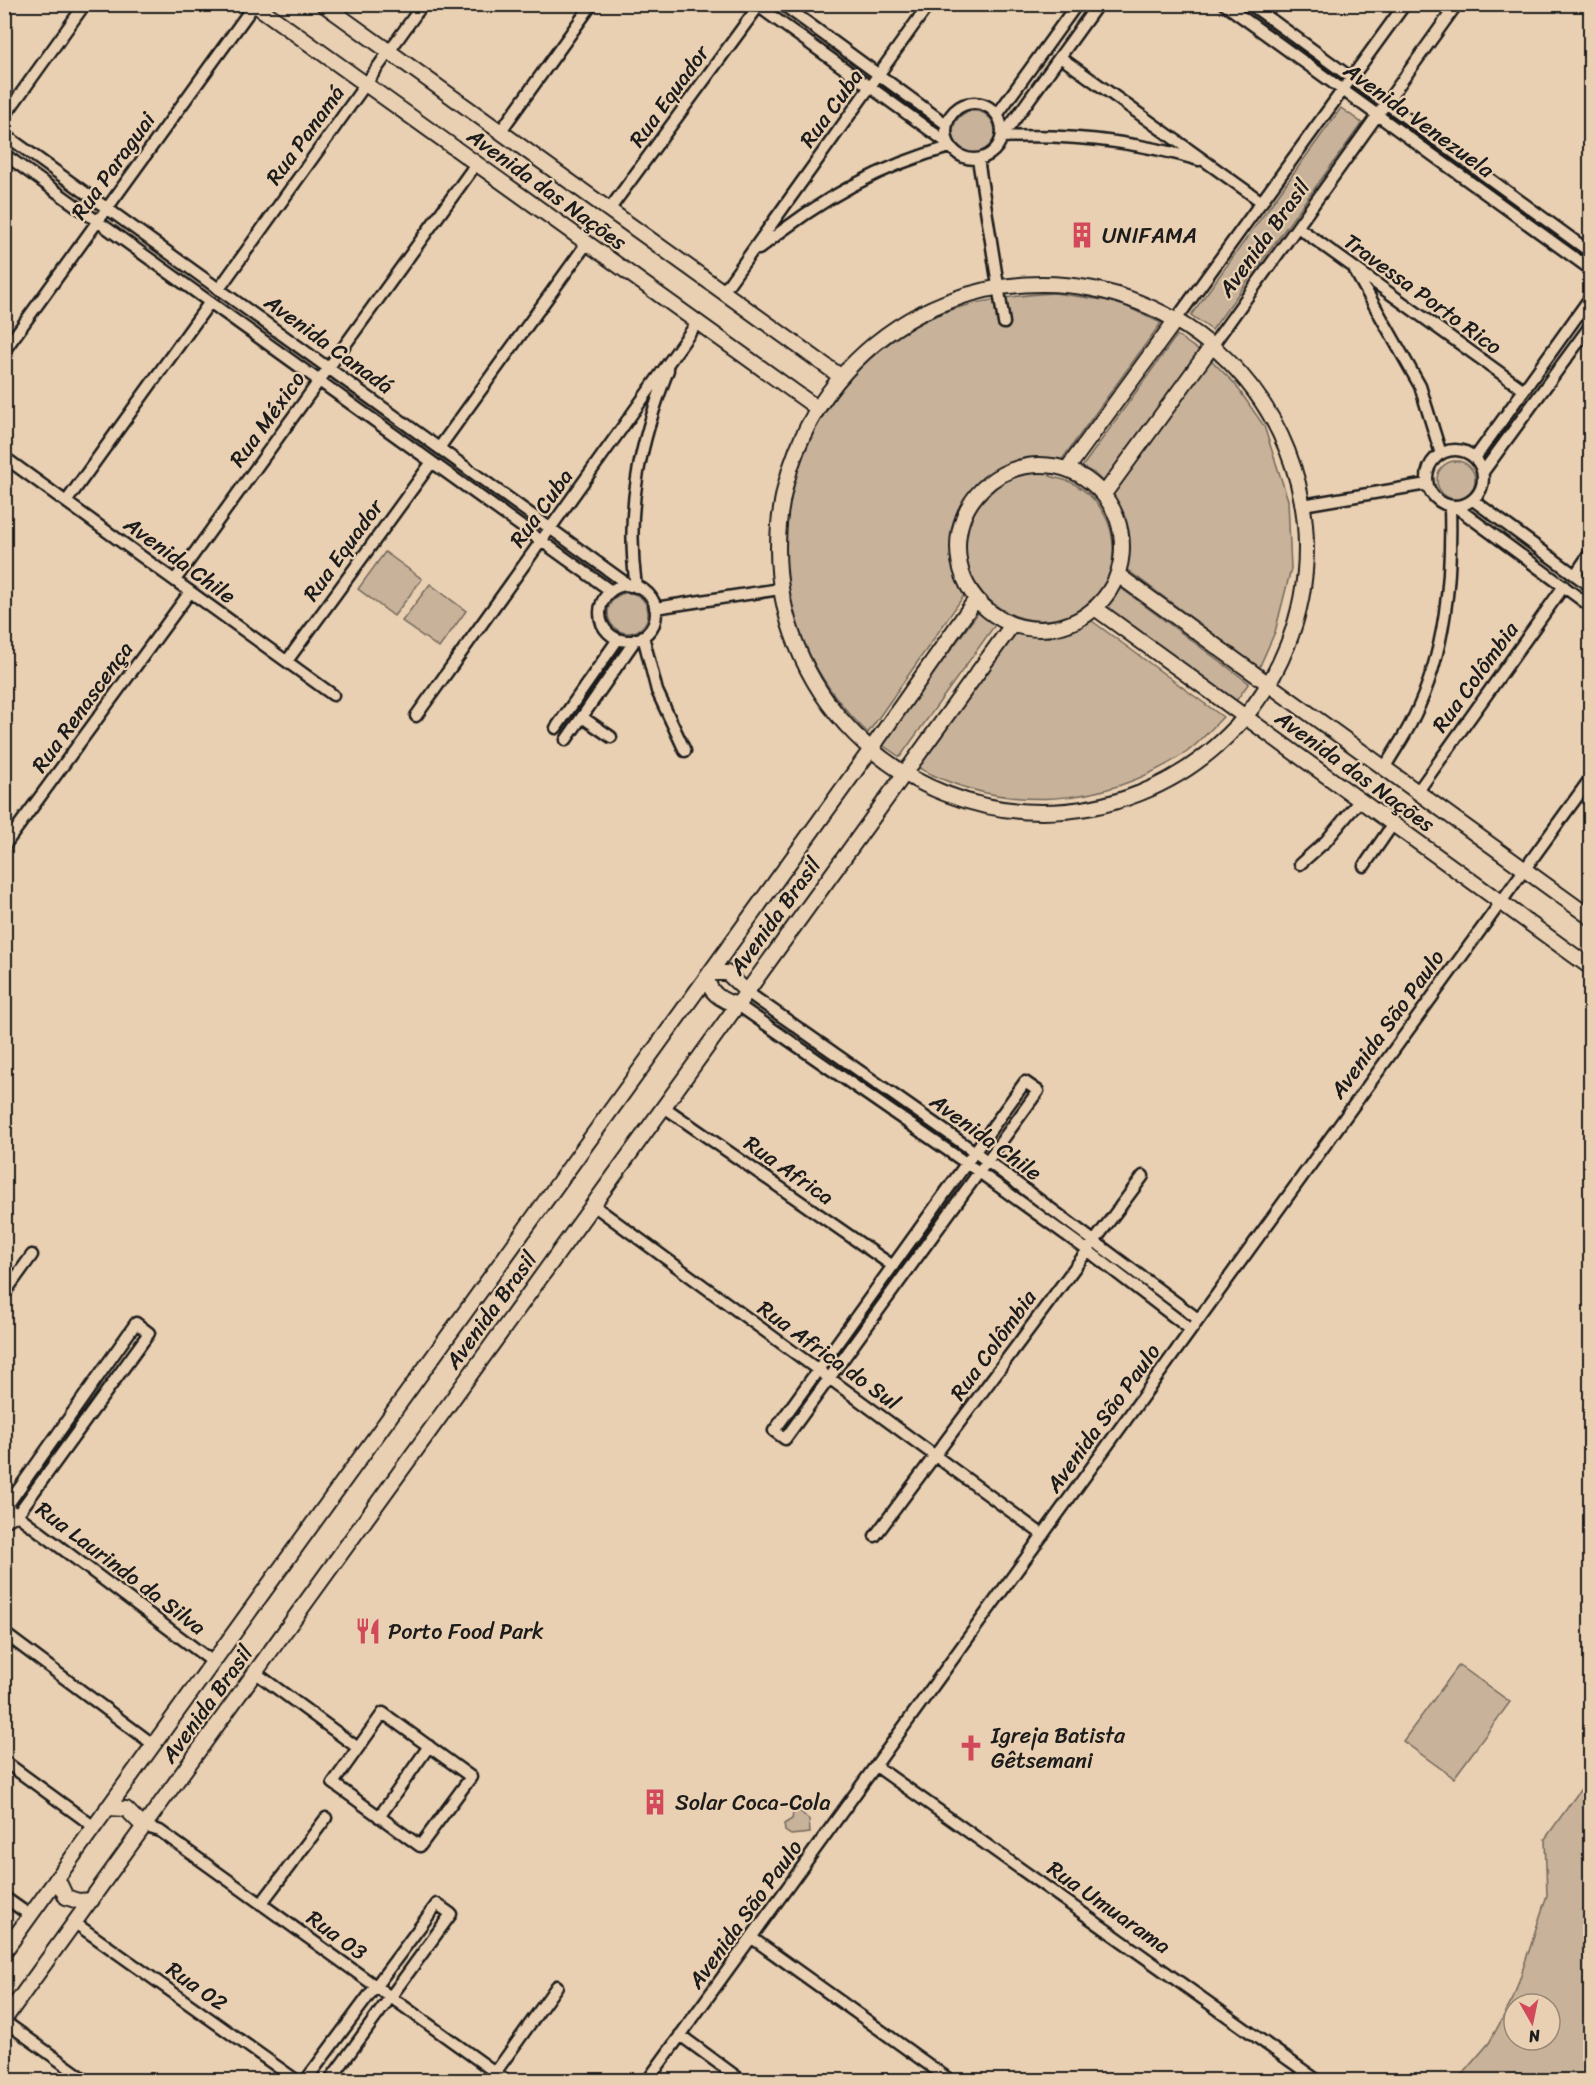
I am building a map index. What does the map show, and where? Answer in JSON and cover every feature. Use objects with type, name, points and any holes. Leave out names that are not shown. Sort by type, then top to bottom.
[{"type":"main road","name":"Avenida das Nações","points":[[323,4],[840,376]]},
{"type":"main road","name":"Avenida das Nações","points":[[254,5],[817,408]]},
{"type":"main road","points":[[1038,283],[1077,287],[1125,297],[1175,321],[1212,346],[1245,377],[1289,449],[1303,505],[1306,574],[1299,616],[1288,649],[1269,685],[1245,717],[1214,750],[1189,768],[1159,785],[1102,803],[1050,810],[1013,810],[971,802],[903,775],[869,753],[831,710],[799,657],[780,589],[777,560],[781,501],[793,459],[817,408],[840,376],[887,332],[919,313],[964,296],[999,287],[1038,283]]},
{"type":"main road","name":"Avenida Brasil","points":[[1066,469],[1175,321]]},
{"type":"main road","name":"Avenida Brasil","points":[[1104,494],[1212,346]]},
{"type":"main road","points":[[1041,465],[1066,469],[1087,479],[1104,494],[1118,519],[1123,547],[1118,575],[1111,590],[1095,608],[1069,625],[1050,629],[1031,629],[1012,625],[992,614],[976,599],[963,579],[957,543],[962,520],[973,499],[992,481],[1015,469],[1041,465]]},
{"type":"main road","name":"Avenida das Nações","points":[[1118,575],[1590,917]]},
{"type":"main road","name":"Avenida Brasil","points":[[4,1952],[869,753],[976,599]]},
{"type":"main road","name":"Avenida das Nações","points":[[1095,608],[1590,967]]},
{"type":"main road","name":"Avenida Brasil","points":[[4,2021],[1012,625]]},
{"type":"main road","points":[[738,1005],[728,1002],[713,992],[709,975],[727,973],[747,992]]},
{"type":"main road","points":[[107,1808],[126,1809],[143,1826]]},
{"type":"main road","points":[[57,1878],[66,1897],[78,1901],[92,1900]]},
{"type":"street","points":[[4,117],[85,4]]},
{"type":"street","name":"Rua Panamá","points":[[219,289],[423,4]]},
{"type":"street","points":[[500,132],[592,4]]},
{"type":"street","points":[[782,4],[946,124]]},
{"type":"street","name":"Rua Cuba","points":[[723,292],[929,4]]},
{"type":"street","points":[[997,115],[1077,4]]},
{"type":"street","points":[[758,5],[966,158],[978,159],[994,151],[1002,135],[1098,4]]},
{"type":"street","name":"Avenida Venezuela","points":[[1224,4],[1590,269]]},
{"type":"street","name":"Avenida Venezuela","points":[[1250,4],[1590,252]]},
{"type":"street","name":"Avenida Brasil","points":[[1175,321],[1405,4]]},
{"type":"street","name":"Avenida Brasil","points":[[1212,346],[1299,228],[1457,4]]},
{"type":"street","name":"Rua Paraguai","points":[[4,351],[254,5]]},
{"type":"street","name":"Rua Equador","points":[[609,210],[758,5]]},
{"type":"street","points":[[1060,57],[1262,202]]},
{"type":"street","points":[[950,145],[946,124],[953,111],[968,103],[985,104],[997,115],[1002,135]]},
{"type":"street","name":"Avenida Canadá","points":[[4,134],[633,586]]},
{"type":"street","points":[[1002,135],[1047,136],[1127,143],[1208,163]]},
{"type":"street","points":[[746,261],[788,225],[852,184],[920,155],[950,145]]},
{"type":"street","name":"Avenida Canadá","points":[[4,154],[611,591]]},
{"type":"street","points":[[978,159],[1004,323]]},
{"type":"street","name":"Rua México","points":[[175,580],[476,164]]},
{"type":"street","name":"Travessa Porto Rico","points":[[1299,228],[1524,390]]},
{"type":"street","points":[[439,448],[587,243]]},
{"type":"street","points":[[1352,267],[1420,386],[1441,454]]},
{"type":"street","points":[[1475,458],[1590,298]]},
{"type":"street","points":[[66,502],[210,302]]},
{"type":"street","name":"Rua Cuba","points":[[416,716],[697,323]]},
{"type":"street","points":[[1453,506],[1473,500],[1482,487],[1483,472],[1590,326]]},
{"type":"street","points":[[633,586],[635,475],[657,398],[674,355]]},
{"type":"street","points":[[1483,472],[1475,458],[1457,450],[1441,454],[1430,467],[1427,484],[1437,500],[1453,506],[1590,606]]},
{"type":"street","name":"Avenida Chile","points":[[4,457],[333,695]]},
{"type":"street","name":"Rua Equador","points":[[286,661],[432,462]]},
{"type":"street","points":[[1303,505],[1427,484]]},
{"type":"street","points":[[1473,500],[1590,586]]},
{"type":"street","points":[[1385,767],[1414,718],[1435,656],[1450,582],[1453,506]]},
{"type":"street","points":[[1575,575],[1590,553]]},
{"type":"street","points":[[566,740],[639,638],[653,625],[655,608],[647,593],[633,586],[619,587],[611,591],[601,605],[601,621],[605,629],[618,639],[639,638]]},
{"type":"street","name":"Rua Colômbia","points":[[1418,791],[1564,586]]},
{"type":"street","points":[[655,608],[780,589]]},
{"type":"street","name":"Rua Renascença","points":[[4,846],[190,592]]},
{"type":"street","points":[[639,638],[657,691],[685,751]]},
{"type":"street","points":[[556,728],[618,639]]},
{"type":"street","points":[[582,717],[611,737]]},
{"type":"street","name":"Avenida São Paulo","points":[[648,2080],[1590,779]]},
{"type":"street","points":[[1300,864],[1333,835],[1360,800]]},
{"type":"street","points":[[1364,866],[1393,824]]},
{"type":"street","name":"Avenida Chile","points":[[747,992],[975,1152],[1198,1319]]},
{"type":"street","name":"Avenida Chile","points":[[738,1005],[979,1172],[1087,1250],[1190,1329]]},
{"type":"street","points":[[1025,1082],[1038,1091],[987,1161],[785,1439],[774,1431],[1025,1082]]},
{"type":"street","name":"Rua Africa","points":[[664,1107],[893,1266]]},
{"type":"street","name":"Rua Colômbia","points":[[875,1536],[1143,1176]]},
{"type":"street","name":"Rua Africa do Sul","points":[[592,1205],[1043,1535]]},
{"type":"street","points":[[4,1294],[32,1256]]},
{"type":"street","points":[[4,1522],[17,1515],[149,1333],[136,1323],[5,1508]]},
{"type":"street","name":"Rua Laurindo da Silva","points":[[5,1508],[213,1662]]},
{"type":"street","points":[[4,1633],[154,1745]]},
{"type":"street","points":[[256,1673],[358,1748]]},
{"type":"street","points":[[383,1713],[429,1746],[471,1776],[420,1846],[333,1783],[383,1713]]},
{"type":"street","points":[[379,1817],[429,1746]]},
{"type":"street","points":[[4,1761],[93,1826]]},
{"type":"street","name":"Rua Umuarama","points":[[876,1766],[1317,2080]]},
{"type":"street","points":[[261,1904],[326,1818]]},
{"type":"street","name":"Rua 03","points":[[143,1826],[160,1831],[506,2080]]},
{"type":"street","points":[[4,1897],[31,1916]]},
{"type":"street","points":[[306,2080],[437,1904],[450,1914],[330,2080]]},
{"type":"street","name":"Rua 02","points":[[75,1923],[296,2080]]},
{"type":"street","points":[[752,1938],[950,2080]]},
{"type":"street","points":[[495,2073],[557,1986]]},
{"type":"street","points":[[4,2021],[86,2080]]},
{"type":"street","points":[[680,2035],[738,2079]]},
{"type":"shaded area","points":[[1341,108],[1362,123],[1212,330],[1191,315]]},
{"type":"shaded area","points":[[974,111],[989,117],[995,132],[989,147],[974,153],[959,147],[953,132],[959,117]]},
{"type":"shaded area","points":[[1054,293],[1117,302],[1161,323],[1050,476],[1070,482],[1082,489],[1093,499],[1106,517],[1111,531],[1112,561],[1104,586],[1088,604],[1066,616],[1042,620],[1017,616],[994,604],[974,581],[868,733],[836,697],[812,659],[795,618],[786,576],[784,533],[791,490],[806,447],[852,373],[871,352],[898,333],[940,313],[962,306],[1008,297]]},
{"type":"shaded area","points":[[1177,335],[1199,351],[1103,482],[1094,473],[1082,467]]},
{"type":"shaded area","points":[[1211,360],[1235,384],[1264,426],[1288,500],[1291,569],[1275,632],[1259,668],[1125,568],[1127,548],[1125,530],[1113,494]]},
{"type":"shaded area","points":[[1456,461],[1470,466],[1475,480],[1470,494],[1456,499],[1442,494],[1437,480],[1442,466]]},
{"type":"shaded area","points":[[385,552],[422,579],[394,616],[358,589]]},
{"type":"shaded area","points":[[430,584],[466,611],[439,648],[402,621]]},
{"type":"shaded area","points":[[1118,586],[1249,683],[1236,701],[1103,607]]},
{"type":"shaded area","points":[[628,593],[642,599],[648,613],[642,627],[628,633],[614,627],[608,613],[614,599]]},
{"type":"shaded area","points":[[978,613],[995,625],[900,757],[881,744]]},
{"type":"shaded area","points":[[1092,621],[1223,717],[1187,752],[1123,784],[1089,794],[1054,798],[1019,798],[985,793],[951,782],[917,767],[1015,633],[1049,637]]},
{"type":"shaded area","points":[[1459,1665],[1510,1702],[1454,1778],[1403,1741]]},
{"type":"shaded area","points":[[1590,1776],[1590,2080],[1457,2080],[1489,2043],[1502,2019],[1502,2052],[1562,2052],[1562,1992],[1515,1992],[1547,1895],[1545,1839]]},
{"type":"shaded area","points":[[800,1811],[809,1820],[810,1833],[791,1835],[785,1831],[784,1824],[792,1819],[793,1813]]},
{"type":"waterway","points":[[1582,2080],[1590,2069]]},
{"type":"place","name":"UNIFAMA","points":[[1082,235]]},
{"type":"place","name":"Porto Food Park","points":[[368,1631]]},
{"type":"place","name":"Igreja Batista Gêtsemani","points":[[971,1748]]},
{"type":"place","name":"Solar Coca-Cola","points":[[655,1802]]}]
